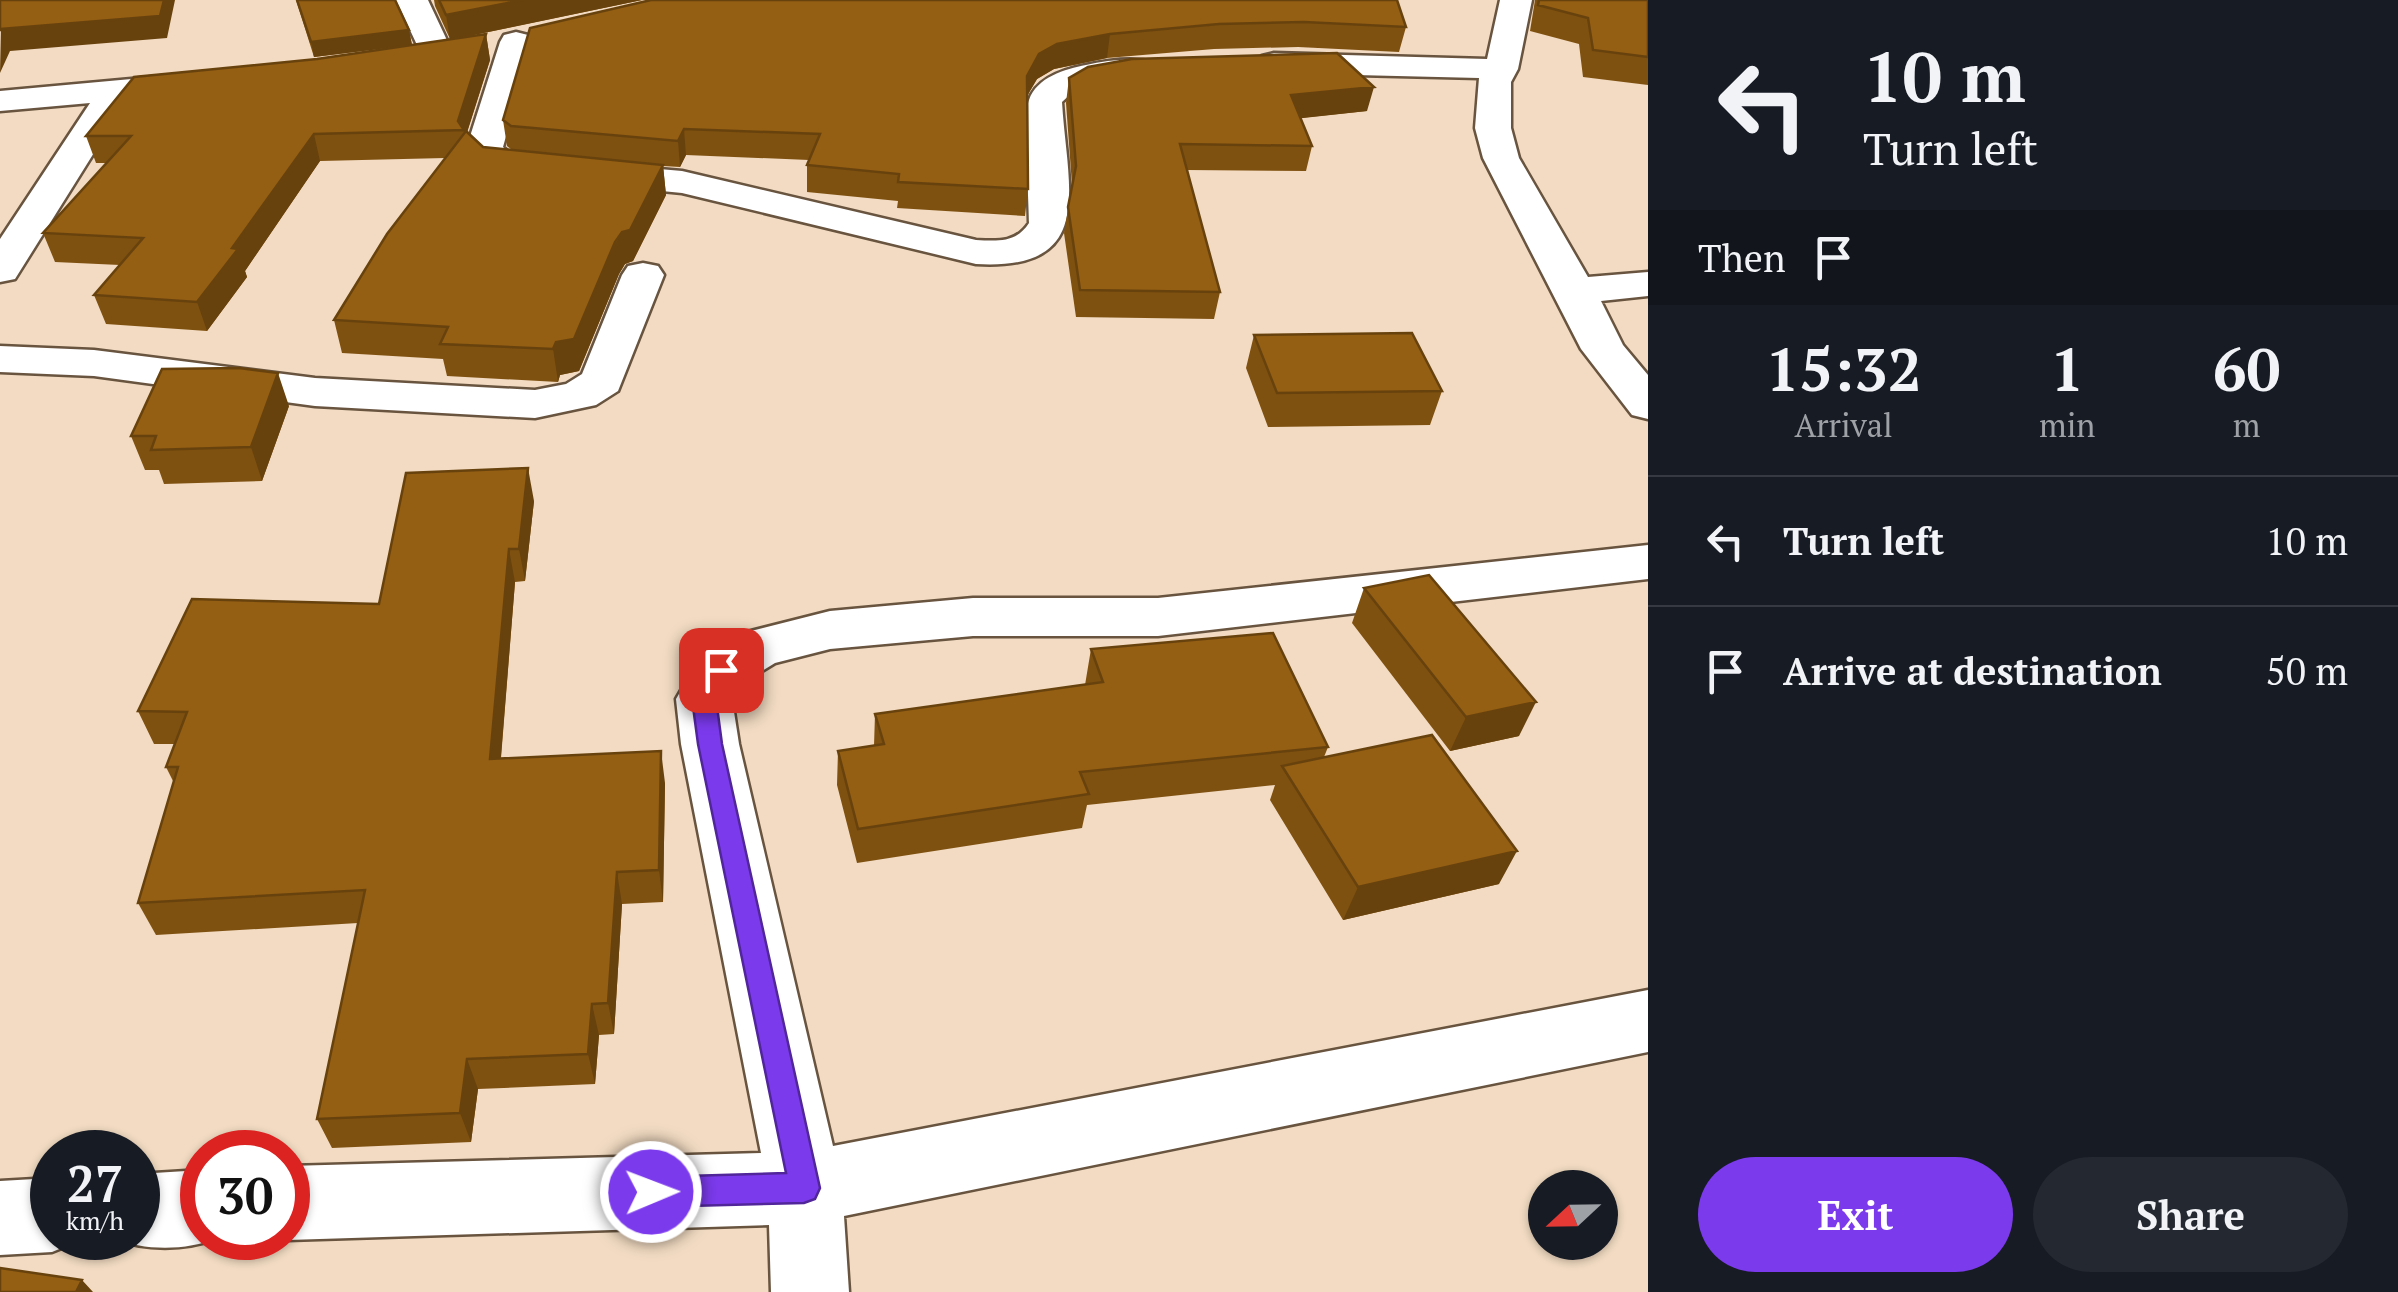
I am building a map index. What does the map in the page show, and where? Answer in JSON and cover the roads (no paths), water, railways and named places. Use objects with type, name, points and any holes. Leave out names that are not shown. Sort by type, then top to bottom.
[{"type":"street","points":[[412,0],[491,45]]},
{"type":"street","points":[[1516,0],[1501,69],[1494,82],[1493,128],[1501,158],[1575,292],[1602,350],[1648,405]]},
{"type":"street","points":[[398,58],[491,45]]},
{"type":"street","points":[[491,45],[484,149],[502,166],[682,182],[960,249],[1010,254],[1038,242],[1049,224],[1045,101],[1052,88],[1068,79],[1174,66]]},
{"type":"street","points":[[1251,62],[1501,69]]},
{"type":"street","points":[[0,101],[227,80]]},
{"type":"street","points":[[0,270],[115,92]]},
{"type":"street","points":[[0,359],[94,363],[315,392],[535,404],[580,395],[602,381],[642,275]]},
{"type":"street","points":[[1575,292],[1648,284]]},
{"type":"street","points":[[810,1292],[804,1188],[710,744],[704,699],[721,670],[758,648],[830,630],[973,618],[1158,618],[1648,562]]},
{"type":"street","points":[[310,1202],[804,1188],[1648,1021]]},
{"type":"street","points":[[0,1218],[30,1216]]}]
